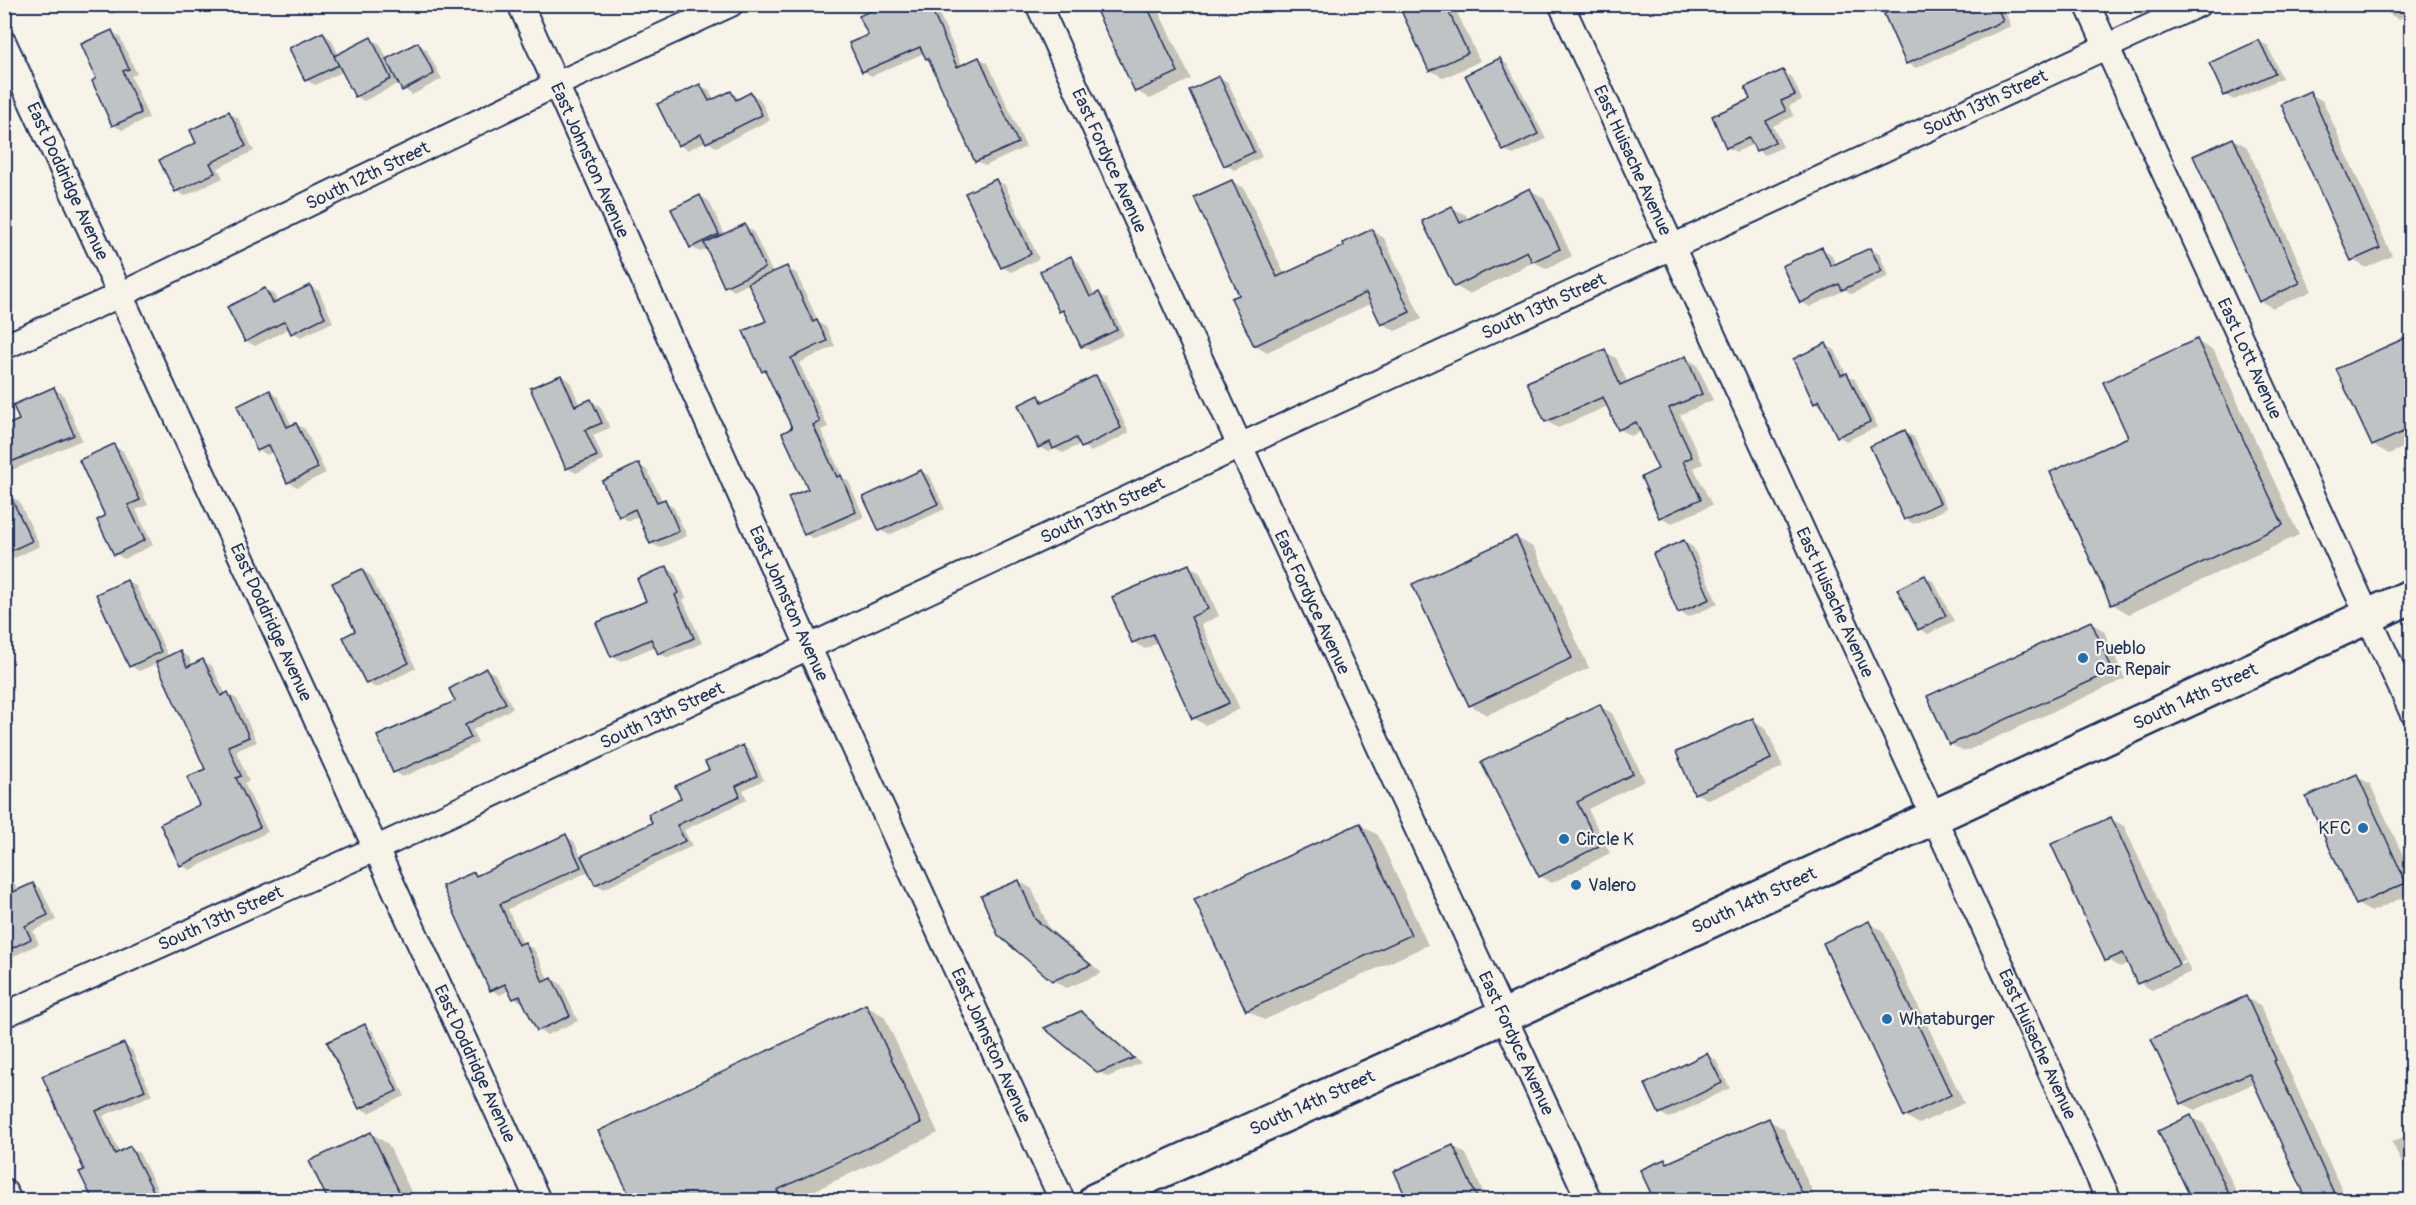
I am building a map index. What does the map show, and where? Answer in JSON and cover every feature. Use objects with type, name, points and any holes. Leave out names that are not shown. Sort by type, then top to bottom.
[{"type":"main road","name":"South 14th Street","points":[[1096,1200],[1504,1016],[1932,816],[2412,596]]},
{"type":"street","name":"East Johnston Avenue","points":[[520,4],[808,646],[1062,1200]]},
{"type":"street","name":"South 12th Street","points":[[4,347],[122,294],[557,84],[731,4]]},
{"type":"street","name":"East Fordyce Avenue","points":[[1038,4],[1589,1200]]},
{"type":"street","name":"East Huisache Avenue","points":[[1562,4],[2109,1200]]},
{"type":"street","name":"East Lott Avenue","points":[[2087,4],[2412,712]]},
{"type":"street","name":"South 13th Street","points":[[4,1015],[375,849],[808,646],[2199,4]]},
{"type":"street","name":"East Doddridge Avenue","points":[[4,43],[122,294],[538,1200]]},
{"type":"street","points":[[4,1191],[9,1200]]},
{"type":"building","points":[[885,4],[929,4],[957,67],[979,57],[1018,143],[975,162],[928,58],[926,59],[920,47],[862,72],[849,43],[868,35],[859,16]]},
{"type":"building","points":[[1093,4],[1146,4],[1178,72],[1135,92]]},
{"type":"building","points":[[1398,4],[1445,4],[1468,53],[1429,71]]},
{"type":"building","points":[[1904,4],[1996,4],[2003,21],[1906,64],[1884,14]]},
{"type":"building","points":[[112,30],[129,69],[123,71],[141,113],[112,126],[92,81],[96,78],[81,44]]},
{"type":"building","points":[[323,32],[339,65],[305,81],[289,48]]},
{"type":"building","points":[[371,37],[391,79],[355,97],[334,56]]},
{"type":"building","points":[[2259,40],[2275,73],[2224,96],[2209,63]]},
{"type":"building","points":[[418,42],[434,74],[402,91],[386,59]]},
{"type":"building","points":[[1500,58],[1538,134],[1503,151],[1465,75]]},
{"type":"building","points":[[1783,70],[1795,95],[1781,101],[1786,111],[1766,121],[1775,142],[1756,151],[1749,138],[1726,148],[1712,116],[1750,99],[1745,87]]},
{"type":"building","points":[[1219,76],[1254,152],[1224,166],[1189,90]]},
{"type":"building","points":[[700,84],[709,101],[731,91],[736,100],[751,92],[762,115],[706,143],[701,134],[678,146],[657,104]]},
{"type":"building","points":[[2310,91],[2380,248],[2351,261],[2281,104]]},
{"type":"building","points":[[229,111],[246,146],[210,163],[215,173],[175,192],[159,160],[196,143],[190,130]]},
{"type":"building","points":[[2233,138],[2300,283],[2259,302],[2193,156]]},
{"type":"building","points":[[996,179],[1031,254],[1001,268],[965,193]]},
{"type":"building","points":[[1232,180],[1277,277],[1344,246],[1343,243],[1372,229],[1410,312],[1381,325],[1366,293],[1254,346],[1231,298],[1239,295],[1194,197]]},
{"type":"building","points":[[1530,188],[1560,249],[1532,262],[1527,251],[1454,287],[1422,221],[1452,206],[1460,223]]},
{"type":"building","points":[[700,195],[719,234],[690,248],[671,209]]},
{"type":"building","points":[[745,224],[765,268],[724,287],[704,243]]},
{"type":"building","points":[[1822,247],[1831,266],[1870,248],[1882,271],[1842,290],[1839,284],[1800,303],[1782,266]]},
{"type":"building","points":[[1071,256],[1090,297],[1099,292],[1117,330],[1081,347],[1063,310],[1059,312],[1040,271]]},
{"type":"building","points":[[787,266],[813,322],[817,320],[827,341],[791,358],[820,422],[813,425],[837,477],[841,475],[856,512],[804,535],[788,497],[808,489],[782,433],[792,428],[765,370],[762,372],[743,331],[766,321],[748,283]]},
{"type":"building","points":[[310,285],[325,317],[291,334],[285,321],[245,342],[227,307],[265,288],[273,303]]},
{"type":"building","points":[[2412,335],[2412,428],[2372,446],[2336,369]]},
{"type":"building","points":[[2197,339],[2283,525],[2111,605],[2050,472],[2128,437],[2103,382]]},
{"type":"building","points":[[1826,343],[1841,375],[1847,373],[1870,422],[1837,437],[1819,400],[1814,404],[1793,359]]},
{"type":"building","points":[[1605,349],[1620,385],[1686,356],[1702,394],[1669,408],[1692,457],[1683,461],[1701,499],[1659,518],[1641,477],[1658,469],[1636,422],[1618,430],[1603,397],[1545,422],[1527,382]]},
{"type":"building","points":[[561,375],[575,406],[591,399],[602,423],[585,430],[597,456],[566,469],[530,388]]},
{"type":"building","points":[[1096,375],[1121,428],[1081,448],[1076,438],[1053,449],[1050,442],[1038,448],[1018,405],[1039,395],[1042,402]]},
{"type":"building","points":[[54,387],[74,435],[4,465],[4,426],[19,420],[13,405]]},
{"type":"building","points":[[270,390],[287,427],[296,423],[318,468],[287,483],[269,445],[257,451],[237,406]]},
{"type":"building","points":[[1905,430],[1940,503],[1904,520],[1870,446]]},
{"type":"building","points":[[114,444],[140,500],[128,505],[145,540],[114,555],[97,520],[105,516],[79,460]]},
{"type":"building","points":[[639,463],[657,502],[665,499],[679,531],[650,544],[635,509],[619,517],[602,481]]},
{"type":"building","points":[[921,470],[938,504],[879,531],[863,497]]},
{"type":"building","points":[[4,483],[32,541],[4,554]]},
{"type":"building","points":[[1516,536],[1572,658],[1469,706],[1412,584]]},
{"type":"building","points":[[1684,540],[1710,599],[1678,613],[1653,554]]},
{"type":"building","points":[[1189,564],[1208,609],[1191,617],[1229,703],[1192,719],[1153,634],[1132,643],[1112,597]]},
{"type":"building","points":[[667,566],[678,593],[675,595],[694,638],[658,654],[651,639],[611,657],[596,623],[646,601],[637,579]]},
{"type":"building","points":[[362,569],[409,663],[366,684],[343,637],[355,631],[332,583]]},
{"type":"building","points":[[1925,575],[1946,616],[1918,630],[1897,589]]},
{"type":"building","points":[[127,580],[161,652],[129,667],[96,594]]},
{"type":"building","points":[[2091,621],[2113,671],[1949,745],[1927,696]]},
{"type":"building","points":[[180,650],[187,667],[203,659],[221,696],[228,692],[249,737],[228,746],[241,776],[236,778],[260,827],[180,866],[160,824],[199,805],[187,777],[205,769],[156,662]]},
{"type":"building","points":[[486,668],[506,703],[465,725],[471,738],[393,773],[377,736],[455,701],[449,689]]},
{"type":"building","points":[[1600,704],[1633,774],[1577,802],[1599,846],[1539,877],[1481,762]]},
{"type":"building","points":[[1753,718],[1771,759],[1694,794],[1676,752]]},
{"type":"building","points":[[743,745],[757,776],[736,786],[740,796],[677,825],[685,841],[595,885],[581,856],[652,823],[648,814],[681,798],[675,786],[709,770],[705,762]]},
{"type":"building","points":[[2357,774],[2406,883],[2356,905],[2306,797]]},
{"type":"building","points":[[2111,817],[2179,965],[2137,984],[2123,953],[2105,961],[2051,844]]},
{"type":"building","points":[[1360,823],[1411,935],[1246,1011],[1194,899]]},
{"type":"building","points":[[566,834],[581,867],[500,904],[518,945],[525,942],[543,982],[552,978],[570,1016],[537,1031],[520,996],[513,999],[505,984],[490,991],[442,886],[474,872],[476,876]]},
{"type":"building","points":[[1019,880],[1035,919],[1091,965],[1052,981],[998,935],[981,896]]},
{"type":"building","points":[[33,883],[48,915],[25,926],[31,939],[4,952],[4,884],[9,894]]},
{"type":"building","name":"Whataburger","points":[[1869,921],[1951,1095],[1904,1117],[1823,943]]},
{"type":"building","points":[[2246,996],[2337,1200],[2307,1200],[2249,1073],[2181,1104],[2151,1039]]},
{"type":"building","points":[[866,1004],[921,1123],[777,1190],[782,1200],[632,1200],[598,1131]]},
{"type":"building","points":[[1081,1011],[1134,1058],[1098,1073],[1044,1028]]},
{"type":"building","points":[[365,1024],[397,1091],[359,1109],[327,1042]]},
{"type":"building","points":[[124,1043],[145,1090],[96,1111],[115,1154],[130,1146],[158,1200],[93,1200],[79,1172],[84,1170],[42,1076]]},
{"type":"building","points":[[1707,1053],[1722,1083],[1659,1114],[1645,1084]]},
{"type":"building","points":[[2191,1115],[2232,1200],[2192,1200],[2158,1131]]},
{"type":"building","points":[[1769,1118],[1805,1200],[1654,1200],[1640,1170],[1665,1159],[1667,1163]]},
{"type":"building","points":[[371,1132],[403,1200],[328,1200],[309,1161]]},
{"type":"building","points":[[1453,1145],[1478,1200],[1407,1200],[1394,1171]]},
{"type":"place","name":"Pueblo Car Repair","points":[[2083,658]]},
{"type":"place","name":"KFC","points":[[2363,828]]},
{"type":"place","name":"Circle K","points":[[1564,839]]},
{"type":"place","name":"Valero","points":[[1576,885]]},
{"type":"place","name":"Whataburger","points":[[1887,1019]]}]
